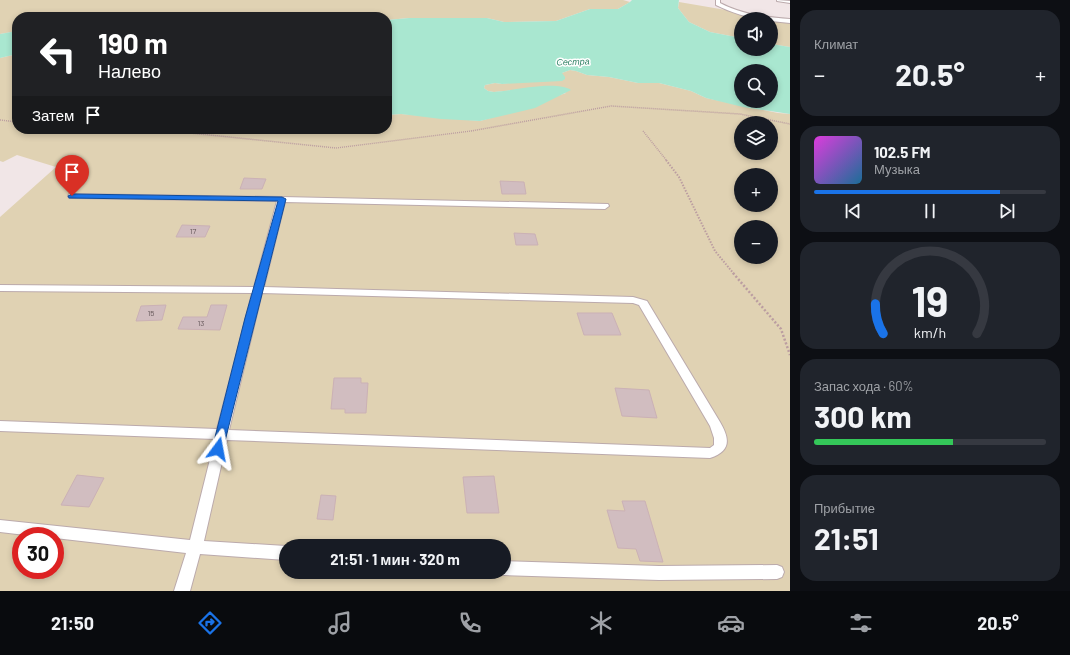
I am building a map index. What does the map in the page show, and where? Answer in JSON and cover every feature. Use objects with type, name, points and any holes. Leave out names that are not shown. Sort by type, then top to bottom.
[{"type":"street","points":[[718,0],[718,4],[744,16],[790,21]]},
{"type":"street","points":[[779,0],[790,2]]},
{"type":"street","points":[[72,196],[605,206]]},
{"type":"street","points":[[182,591],[195,547],[257,290],[282,199]]},
{"type":"street","points":[[0,288],[257,290],[632,300],[643,303],[716,425],[720,434],[720,447],[716,451],[710,453],[0,426]]},
{"type":"street","points":[[0,526],[195,547],[279,553]]},
{"type":"street","points":[[511,568],[659,574],[777,572]]},
{"type":"path","points":[[200,134],[336,148],[350,145],[470,131],[611,106],[740,114],[790,124]]},
{"type":"path","points":[[0,120],[12,121]]},
{"type":"path","points":[[643,131],[679,178],[714,251],[780,329],[790,356]]},
{"type":"shaded area","points":[[0,0],[623,0],[630,2],[618,9],[590,9],[556,21],[504,22],[487,18],[409,18],[392,20],[392,12],[12,12],[12,32],[0,34]]},
{"type":"shaded area","points":[[679,2],[738,12],[734,12],[734,37],[710,32],[689,22],[678,8]]},
{"type":"shaded area","points":[[778,18],[790,20],[790,47],[778,45]]},
{"type":"shaded area","points":[[12,55],[12,134],[392,134],[392,115],[401,114],[480,121],[566,93],[554,86],[494,92],[488,91],[484,88],[485,85],[495,83],[502,84],[562,75],[562,73],[570,70],[587,75],[609,77],[638,83],[659,83],[691,91],[706,98],[734,104],[734,108],[754,108],[790,114],[790,591],[0,591],[0,217],[56,167],[17,155],[3,162],[0,161],[0,58]]},
{"type":"water","name":"Сестра","points":[[632,0],[679,0],[678,8],[689,22],[710,32],[734,37],[734,56],[778,56],[778,45],[790,47],[790,114],[750,108],[778,108],[778,64],[734,64],[734,105],[706,98],[691,91],[659,83],[638,83],[609,77],[587,75],[570,70],[562,73],[565,79],[562,81],[502,84],[495,83],[485,85],[484,88],[488,91],[494,92],[545,86],[564,87],[571,90],[535,108],[480,121],[441,119],[401,114],[392,115],[392,20],[409,18],[487,18],[504,22],[556,21],[590,9],[618,9]]},
{"type":"water","points":[[12,32],[12,55],[0,58],[0,34]]},
{"type":"building","points":[[244,178],[266,179],[262,189],[240,189]]},
{"type":"building","points":[[500,181],[524,182],[526,194],[502,194]]},
{"type":"building","points":[[182,225],[210,226],[205,237],[176,237]]},
{"type":"building","points":[[514,233],[535,234],[538,245],[516,245]]},
{"type":"building","points":[[166,305],[162,320],[136,321],[141,306]]},
{"type":"building","points":[[211,305],[227,305],[220,330],[178,329],[183,317],[207,317]]},
{"type":"building","points":[[577,313],[612,313],[621,335],[584,335]]},
{"type":"building","points":[[334,378],[361,378],[361,383],[368,383],[366,413],[345,413],[345,409],[331,409]]},
{"type":"building","points":[[615,388],[649,390],[657,418],[622,416]]},
{"type":"building","points":[[77,475],[104,478],[89,507],[61,505]]},
{"type":"building","points":[[494,476],[499,513],[467,513],[463,477]]},
{"type":"building","points":[[321,495],[336,496],[333,520],[317,519]]},
{"type":"building","points":[[622,501],[645,501],[663,562],[640,561],[636,549],[618,548],[607,510],[625,511]]},
{"type":"route","points":[[72,196],[282,199],[250,318],[218,449]]}]
